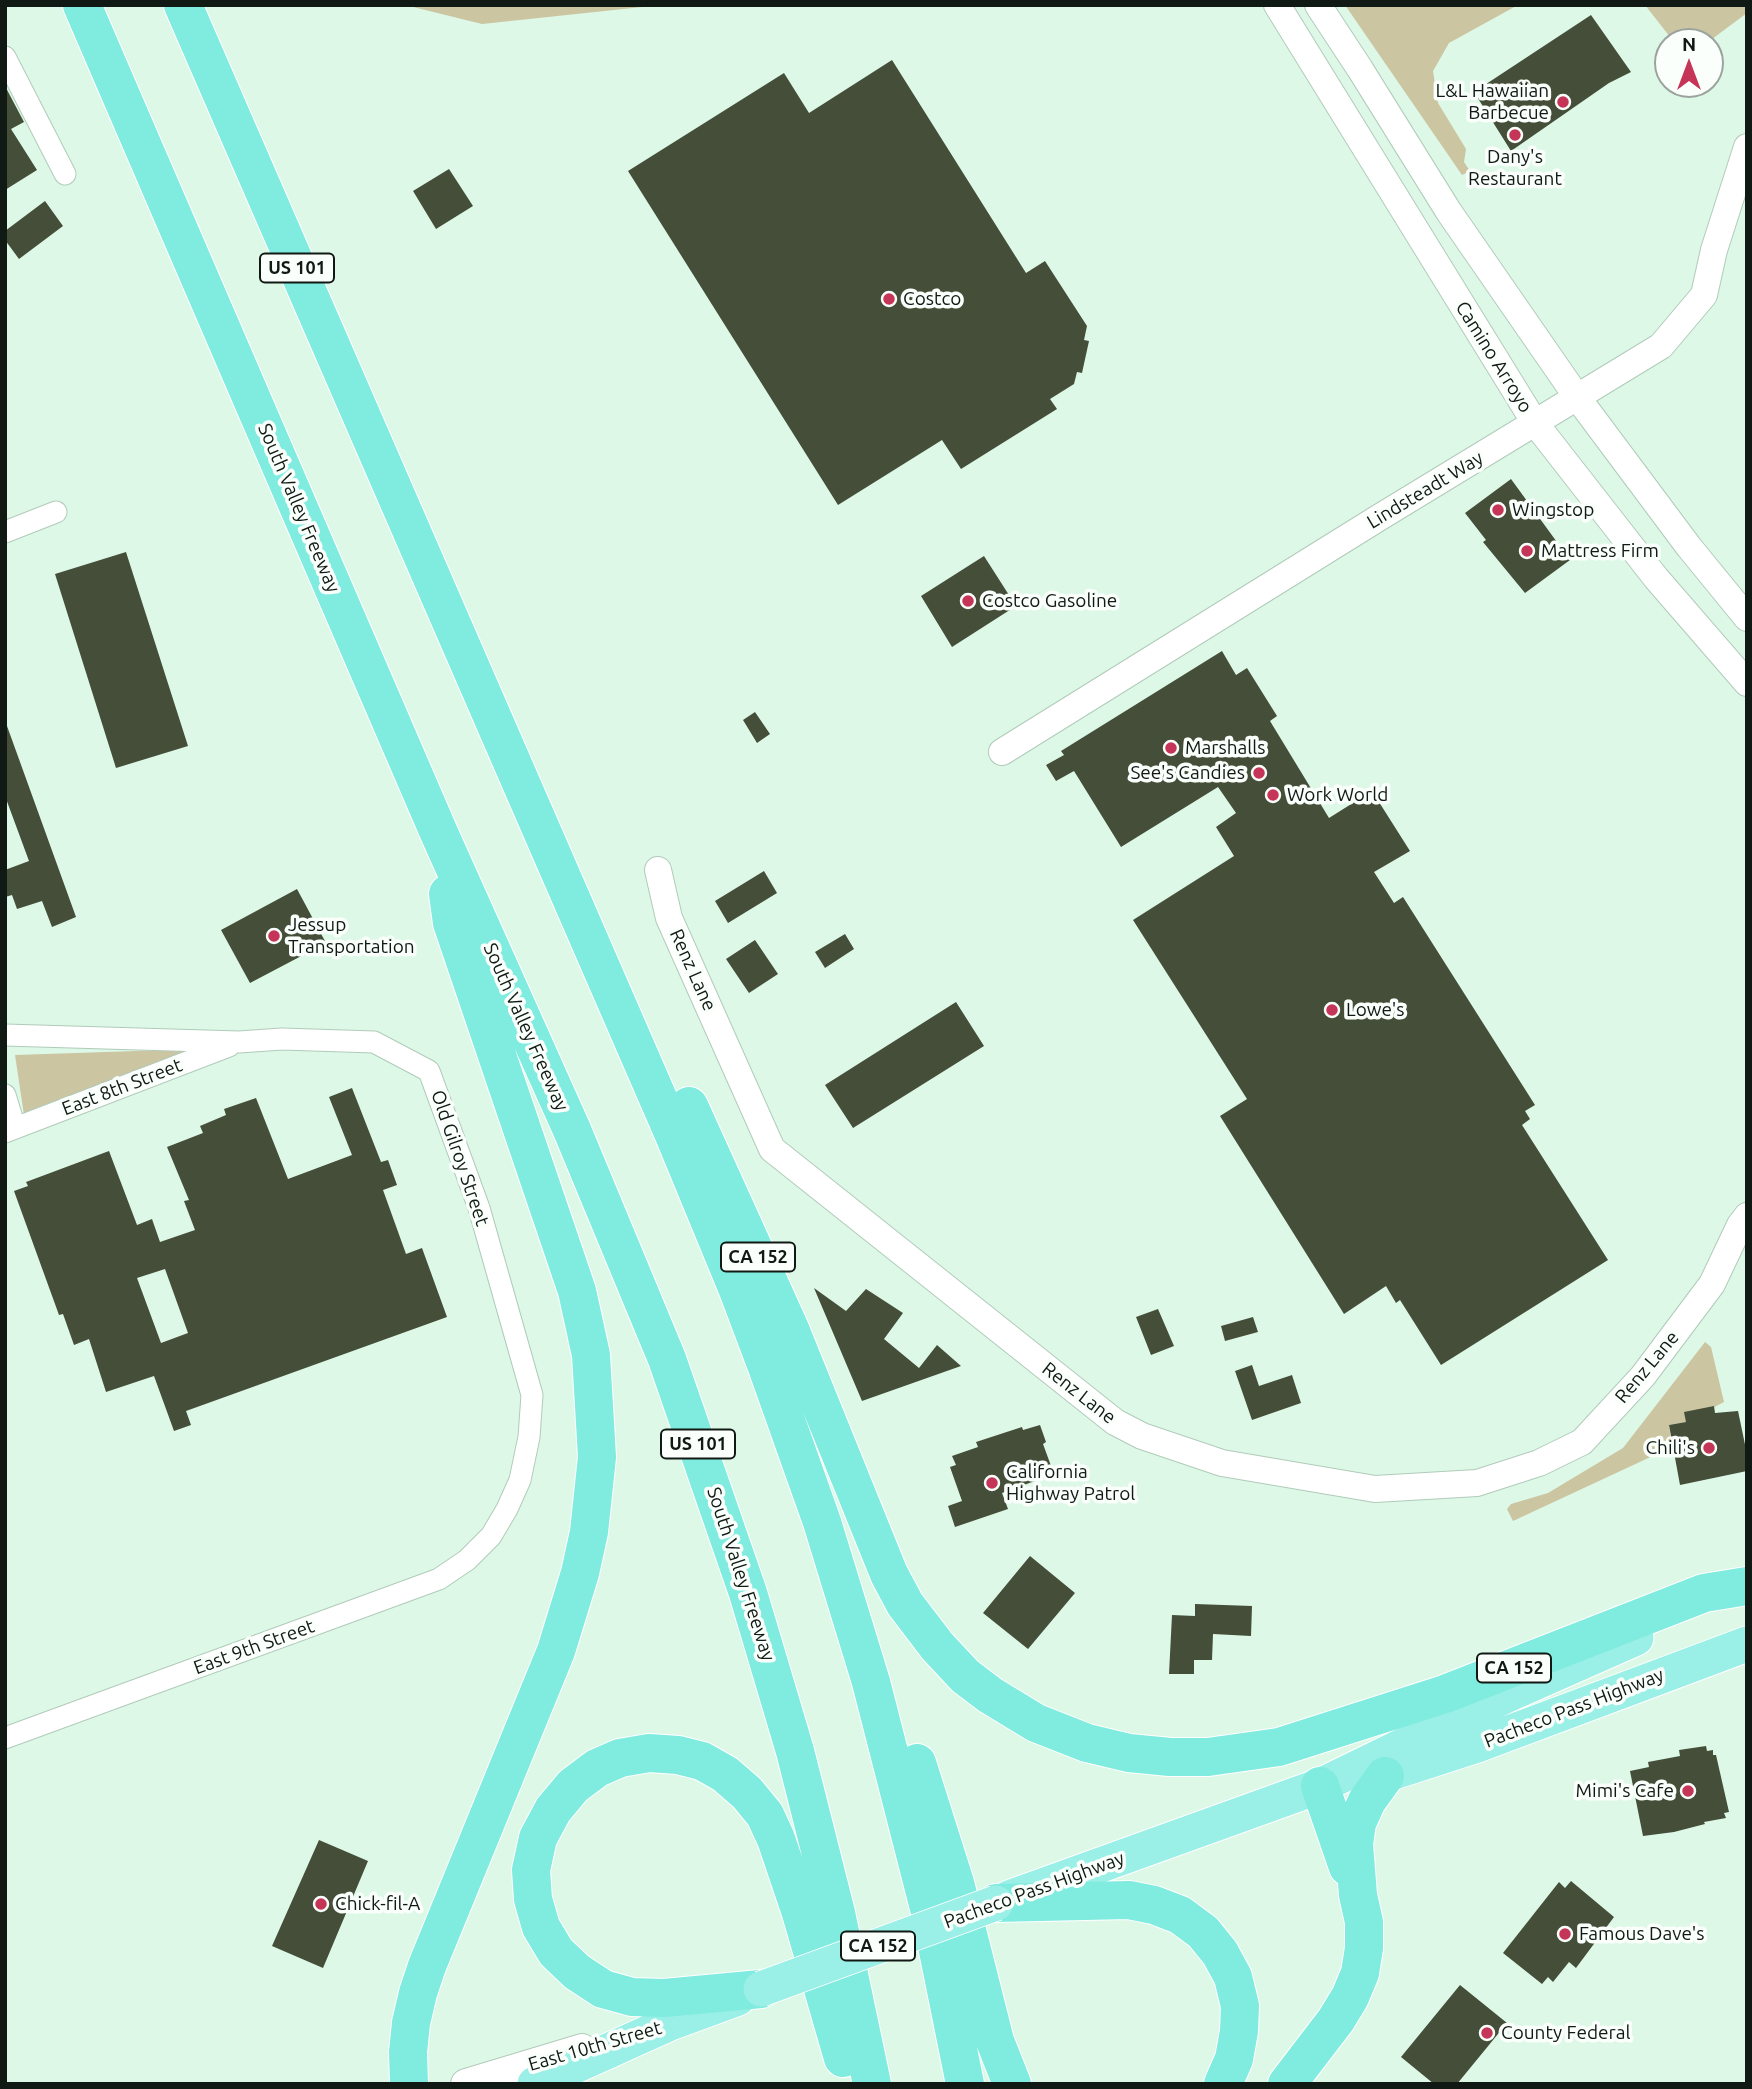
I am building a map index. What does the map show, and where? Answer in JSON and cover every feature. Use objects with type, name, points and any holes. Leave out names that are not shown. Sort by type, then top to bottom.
[{"type":"highway","name":"South Valley Freeway","points":[[82,5],[439,833],[572,1130],[667,1359],[723,1515],[773,1672],[817,1832],[872,2084]]},
{"type":"highway","name":"US 101","points":[[183,5],[707,1212],[795,1444],[847,1602],[892,1760],[931,1916],[965,2084]]},
{"type":"highway","name":"CA 152","points":[[411,531],[668,1059],[790,1329],[889,1574],[905,1604],[937,1646],[965,1676],[1036,1723],[1087,1743],[1129,1753],[1170,1757],[1230,1755],[1279,1747],[1445,1694],[1704,1593],[1747,1588]]},
{"type":"highway","points":[[409,2084],[408,2052],[418,1993],[556,1651],[589,1532],[597,1457],[591,1356],[577,1291],[452,923],[439,833]]},
{"type":"highway","points":[[795,1444],[921,1774],[955,1883],[995,2041],[1012,2084]]},
{"type":"highway","name":"Pacheco Pass Highway","points":[[670,2023],[1320,1787],[1507,1695],[1747,1588]]},
{"type":"highway","name":"Pacheco Pass Highway","points":[[1320,1787],[1385,1776],[1477,1745],[1747,1644]]},
{"type":"highway","points":[[761,1989],[664,1998],[632,1997],[603,1989],[577,1972],[556,1952],[541,1927],[533,1899],[531,1870],[538,1838],[553,1810],[573,1786],[608,1763],[649,1753],[678,1755],[702,1761],[725,1774],[747,1793],[765,1815],[776,1839],[823,1986],[849,2084]]},
{"type":"highway","points":[[1287,2084],[1336,2020],[1360,1973],[1364,1922],[1354,1844],[1357,1824],[1367,1801],[1385,1776]]},
{"type":"highway","points":[[1320,1787],[1359,1895]]},
{"type":"highway","points":[[996,1903],[1129,1900],[1154,1905],[1180,1915],[1203,1932],[1220,1953],[1233,1977],[1240,2006],[1240,2031],[1234,2059],[1223,2084]]},
{"type":"highway","name":"East 10th Street","points":[[535,2084],[670,2023]]},
{"type":"main road","name":"East 10th Street","points":[[466,2084],[670,2023]]},
{"type":"street","name":"Camino Arroyo","points":[[1277,5],[1535,423],[1657,578],[1747,683]]},
{"type":"street","points":[[1318,5],[1449,212],[1577,397],[1681,537],[1747,618]]},
{"type":"street","points":[[5,57],[65,174]]},
{"type":"street","name":"Lindsteadt Way","points":[[1002,752],[1661,346],[1704,295],[1714,250],[1747,146]]},
{"type":"street","points":[[5,532],[56,512]]},
{"type":"street","name":"Renz Lane","points":[[658,870],[669,918],[772,1149],[1115,1422],[1142,1436],[1222,1463],[1375,1489],[1478,1483],[1539,1463],[1582,1441],[1643,1376],[1712,1284],[1740,1225],[1747,1216]]},
{"type":"street","name":"Old Gilroy Street","points":[[5,1035],[239,1042],[282,1039],[374,1042],[429,1071],[479,1208],[532,1395],[529,1437],[520,1480],[491,1536]]},
{"type":"street","name":"East 8th Street","points":[[10,1130],[239,1042]]},
{"type":"street","points":[[5,1095],[10,1130]]},
{"type":"street","name":"Renz Lane","points":[[1712,1284],[1747,1255]]},
{"type":"street","name":"East 9th Street","points":[[5,1738],[439,1579],[467,1560],[491,1536]]},
{"type":"shaded area","points":[[405,5],[661,5],[482,24]]},
{"type":"shaded area","points":[[1345,5],[1518,5],[1449,43],[1433,71],[1438,103],[1466,149],[1464,162],[1470,171],[1462,175]]},
{"type":"shaded area","points":[[1645,5],[1747,5],[1747,13],[1724,30],[1724,28],[1663,28]]},
{"type":"shaded area","points":[[198,1049],[24,1115],[15,1055]]},
{"type":"shaded area","points":[[1705,1342],[1711,1347],[1724,1402],[1686,1422],[1669,1425],[1672,1447],[1513,1521],[1507,1509],[1511,1504],[1548,1493],[1623,1448]]},
{"type":"building","points":[[1591,15],[1631,72],[1609,83],[1511,151],[1474,92]]},
{"type":"building","name":"Costco","points":[[892,60],[1026,273],[1045,261],[1087,326],[1084,340],[1089,341],[1082,373],[1077,372],[1074,384],[1050,399],[1057,409],[961,469],[942,440],[838,505],[628,171],[784,73],[809,113]]},
{"type":"building","points":[[5,86],[24,122],[11,129],[37,170],[5,190]]},
{"type":"building","points":[[449,169],[473,206],[436,229],[413,191]]},
{"type":"building","points":[[45,201],[63,226],[19,259],[5,240],[5,231]]},
{"type":"building","points":[[1511,479],[1570,560],[1525,593],[1483,542],[1486,540],[1465,513]]},
{"type":"building","points":[[126,552],[188,746],[116,768],[55,574]]},
{"type":"building","name":"Costco Gasoline","points":[[984,556],[1016,606],[952,647],[921,596]]},
{"type":"building","points":[[1222,651],[1236,675],[1247,668],[1277,716],[1270,721],[1329,818],[1372,791],[1410,851],[1374,872],[1394,903],[1403,897],[1535,1105],[1525,1111],[1530,1119],[1522,1125],[1608,1260],[1441,1365],[1400,1300],[1396,1303],[1386,1286],[1344,1314],[1220,1116],[1247,1099],[1133,920],[1234,856],[1216,827],[1236,813],[1218,787],[1121,847],[1074,771],[1056,781],[1046,765],[1064,755],[1061,751]]},
{"type":"building","points":[[755,712],[770,734],[757,743],[743,720]]},
{"type":"building","points":[[5,726],[76,917],[52,927],[42,901],[17,909],[12,895],[5,897],[5,870],[29,861],[5,796]]},
{"type":"building","points":[[764,871],[777,893],[728,923],[715,901]]},
{"type":"building","name":"Jessup Transportation","points":[[297,889],[326,943],[250,983],[221,930]]},
{"type":"building","points":[[845,934],[854,949],[825,968],[815,952]]},
{"type":"building","points":[[755,940],[778,974],[749,993],[726,959]]},
{"type":"building","points":[[956,1002],[984,1046],[853,1128],[825,1085]]},
{"type":"building","points":[[352,1088],[381,1162],[388,1160],[397,1185],[383,1190],[406,1254],[422,1248],[447,1317],[186,1411],[191,1425],[174,1431],[154,1376],[106,1392],[89,1339],[74,1345],[63,1314],[59,1315],[14,1191],[28,1186],[26,1182],[109,1151],[137,1225],[152,1219],[160,1242],[195,1230],[184,1201],[189,1200],[167,1147],[203,1133],[200,1126],[226,1115],[224,1109],[256,1098],[288,1179],[352,1155],[329,1097]],"holes":[[[165,1269],[188,1333],[161,1343],[137,1278]]]},
{"type":"building","points":[[814,1288],[846,1311],[866,1289],[903,1313],[884,1339],[919,1368],[937,1345],[961,1366],[862,1401]]},
{"type":"building","points":[[1158,1309],[1174,1346],[1151,1355],[1136,1317]]},
{"type":"building","points":[[1253,1317],[1258,1332],[1225,1341],[1221,1326]]},
{"type":"building","points":[[1252,1365],[1259,1386],[1292,1375],[1301,1403],[1252,1420],[1235,1371]]},
{"type":"building","name":"Chili's","points":[[1714,1406],[1715,1413],[1738,1411],[1747,1454],[1747,1471],[1680,1485],[1669,1425],[1686,1422],[1684,1412]]},
{"type":"building","name":"California Highway Patrol","points":[[1040,1425],[1046,1442],[1043,1444],[1054,1474],[1002,1493],[1008,1509],[955,1527],[948,1506],[962,1501],[950,1467],[956,1465],[952,1456],[978,1447],[976,1442],[1022,1427],[1023,1430]]},
{"type":"building","points":[[1030,1556],[1075,1593],[1028,1649],[983,1613]]},
{"type":"building","points":[[1195,1604],[1252,1606],[1251,1636],[1213,1634],[1212,1660],[1194,1660],[1194,1674],[1169,1674],[1172,1615],[1195,1616]]},
{"type":"building","name":"Mimi's Cafe","points":[[1706,1746],[1707,1751],[1713,1750],[1713,1755],[1716,1755],[1729,1812],[1724,1813],[1726,1818],[1674,1832],[1643,1836],[1630,1771],[1649,1767],[1648,1762],[1680,1756],[1679,1750]]},
{"type":"building","name":"Chick-fil-A","points":[[319,1840],[368,1861],[323,1968],[272,1946]]},
{"type":"building","name":"Famous Dave's","points":[[1571,1881],[1614,1917],[1576,1968],[1569,1962],[1553,1982],[1548,1977],[1542,1984],[1503,1953],[1559,1882],[1565,1888]]},
{"type":"building","points":[[1460,1985],[1507,2023],[1457,2084],[1434,2084],[1401,2057]]},
{"type":"place","name":"L&L Hawaiian Barbecue","points":[[1563,102]]},
{"type":"place","name":"Dany's Restaurant","points":[[1515,135]]},
{"type":"place","name":"Costco","points":[[889,299]]},
{"type":"place","name":"Wingstop","points":[[1498,510]]},
{"type":"place","name":"Mattress Firm","points":[[1527,551]]},
{"type":"place","name":"Costco Gasoline","points":[[968,601]]},
{"type":"place","name":"Marshalls","points":[[1171,748]]},
{"type":"place","name":"See's Candies","points":[[1259,773]]},
{"type":"place","name":"Work World","points":[[1273,795]]},
{"type":"place","name":"Jessup Transportation","points":[[274,936]]},
{"type":"place","name":"Lowe's","points":[[1332,1010]]},
{"type":"place","name":"Chili's","points":[[1709,1448]]},
{"type":"place","name":"California Highway Patrol","points":[[992,1483]]},
{"type":"place","name":"Mimi's Cafe","points":[[1688,1791]]},
{"type":"place","name":"Chick-fil-A","points":[[321,1904]]},
{"type":"place","name":"Famous Dave's","points":[[1565,1934]]},
{"type":"place","name":"County Federal","points":[[1487,2033]]}]
